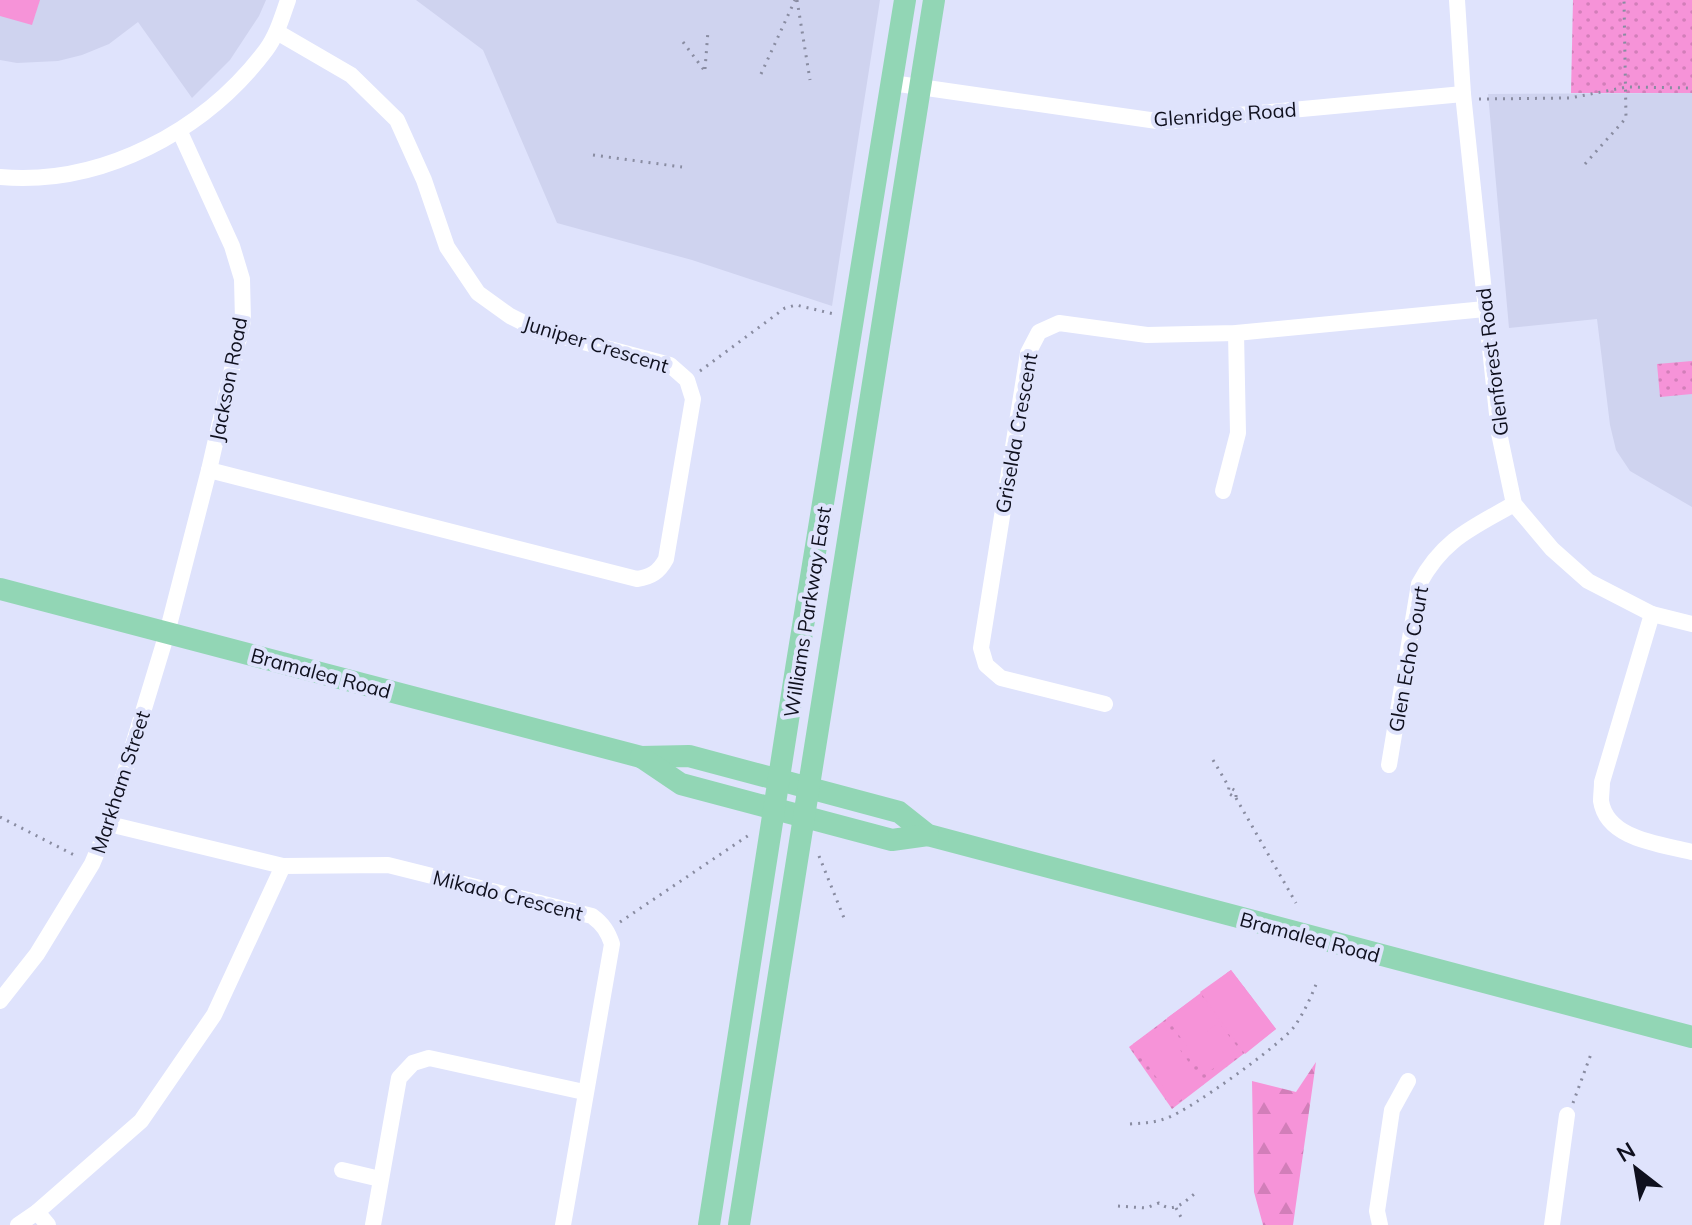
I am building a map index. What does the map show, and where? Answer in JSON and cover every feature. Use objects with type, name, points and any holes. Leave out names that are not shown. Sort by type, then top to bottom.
[{"type":"main road","name":"Williams Parkway East","points":[[709,1225],[905,0]]},
{"type":"main road","name":"Williams Parkway East","points":[[739,1225],[934,0]]},
{"type":"main road","name":"Bramalea Road","points":[[0,589],[641,757],[689,756],[779,779],[899,812],[928,835]]},
{"type":"main road","name":"Bramalea Road","points":[[641,757],[681,784],[803,817],[892,840],[928,835],[1692,1037]]},
{"type":"street","points":[[0,177],[27,179],[92,170],[180,132],[218,102],[266,51],[277,32],[288,0]]},
{"type":"street","name":"Glenforest Road","points":[[1457,0],[1463,96],[1499,433],[1514,504],[1552,549],[1588,581],[1652,614],[1692,624]]},
{"type":"street","name":"Juniper Crescent","points":[[209,470],[637,579],[648,578],[661,570],[666,559],[693,399],[687,380],[670,365],[538,330],[510,316],[478,293],[447,247],[424,180],[397,120],[351,75],[277,32]]},
{"type":"street","name":"Glenridge Road","points":[[892,83],[1164,122],[1463,96]]},
{"type":"street","name":"Jackson Road","points":[[167,633],[243,321],[242,279],[232,246],[180,132]]},
{"type":"street","name":"Griselda Crescent","points":[[1105,704],[1001,678],[986,665],[981,648],[1028,353],[1039,332],[1059,323],[1147,335],[1236,333],[1485,309]]},
{"type":"street","points":[[1223,491],[1238,433],[1236,333]]},
{"type":"street","name":"Glen Echo Court","points":[[1389,765],[1419,584],[1431,562],[1453,539],[1514,504]]},
{"type":"street","points":[[1652,614],[1602,782],[1601,803],[1612,822],[1626,834],[1692,852]]},
{"type":"street","name":"Markham Street","points":[[0,1001],[37,954],[92,864],[109,824],[167,633]]},
{"type":"street","name":"Mikado Crescent","points":[[109,824],[283,866],[388,865],[592,916],[607,930],[612,944],[563,1225]]},
{"type":"street","points":[[18,1225],[43,1219],[141,1121],[214,1015],[283,866]]},
{"type":"street","points":[[373,1225],[399,1078],[413,1063],[429,1058],[584,1092]]},
{"type":"street","points":[[1380,1225],[1377,1211],[1392,1110],[1408,1081]]},
{"type":"street","points":[[1552,1225],[1567,1115]]},
{"type":"street","points":[[342,1170],[380,1179]]},
{"type":"path","points":[[761,74],[796,0]]},
{"type":"path","points":[[796,0],[810,80]]},
{"type":"path","points":[[1585,164],[1626,118],[1624,0]]},
{"type":"path","points":[[683,42],[704,70],[708,31]]},
{"type":"path","points":[[1463,96],[1570,98],[1627,87],[1692,88]]},
{"type":"path","points":[[593,155],[682,167]]},
{"type":"path","points":[[687,380],[785,308],[796,305],[854,318]]},
{"type":"path","points":[[1213,760],[1229,787],[1228,793],[1236,798],[1296,903]]},
{"type":"path","points":[[0,817],[92,864]]},
{"type":"path","points":[[607,930],[749,835]]},
{"type":"path","points":[[819,856],[844,918]]},
{"type":"path","points":[[1130,1124],[1150,1123],[1179,1113],[1272,1047],[1294,1027],[1317,982]]},
{"type":"path","points":[[1567,1115],[1591,1054]]},
{"type":"path","points":[[1118,1206],[1146,1208],[1159,1203],[1168,1209],[1176,1208],[1198,1191]]},
{"type":"path","points":[[1176,1208],[1183,1221]]},
{"type":"shaded area","points":[[0,0],[266,0],[230,60],[192,98],[138,22],[109,44],[82,55],[58,61],[17,63],[0,60]]},
{"type":"shaded area","points":[[416,0],[880,0],[832,306],[692,260],[557,223],[483,50]]},
{"type":"shaded area","points":[[1692,93],[1692,507],[1630,471],[1616,450],[1597,319],[1509,328],[1488,94]]},
{"type":"green space","points":[[0,0],[40,0],[32,25],[0,16]]},
{"type":"green space","points":[[1573,0],[1692,0],[1692,93],[1571,93]]},
{"type":"green space","points":[[1692,361],[1692,394],[1660,397],[1657,364]]},
{"type":"green space","points":[[1231,970],[1276,1029],[1172,1109],[1129,1047]]},
{"type":"green space","points":[[1231,970],[1276,1029],[1245,1054],[1200,992]]},
{"type":"green space","points":[[1199,995],[1219,1022],[1205,1033],[1219,1023],[1239,1049],[1206,1074],[1167,1018]]},
{"type":"green space","points":[[1162,1024],[1204,1084],[1175,1104],[1133,1044]]},
{"type":"green space","points":[[1316,1062],[1293,1225],[1263,1225],[1254,1192],[1252,1081],[1296,1092]]}]
